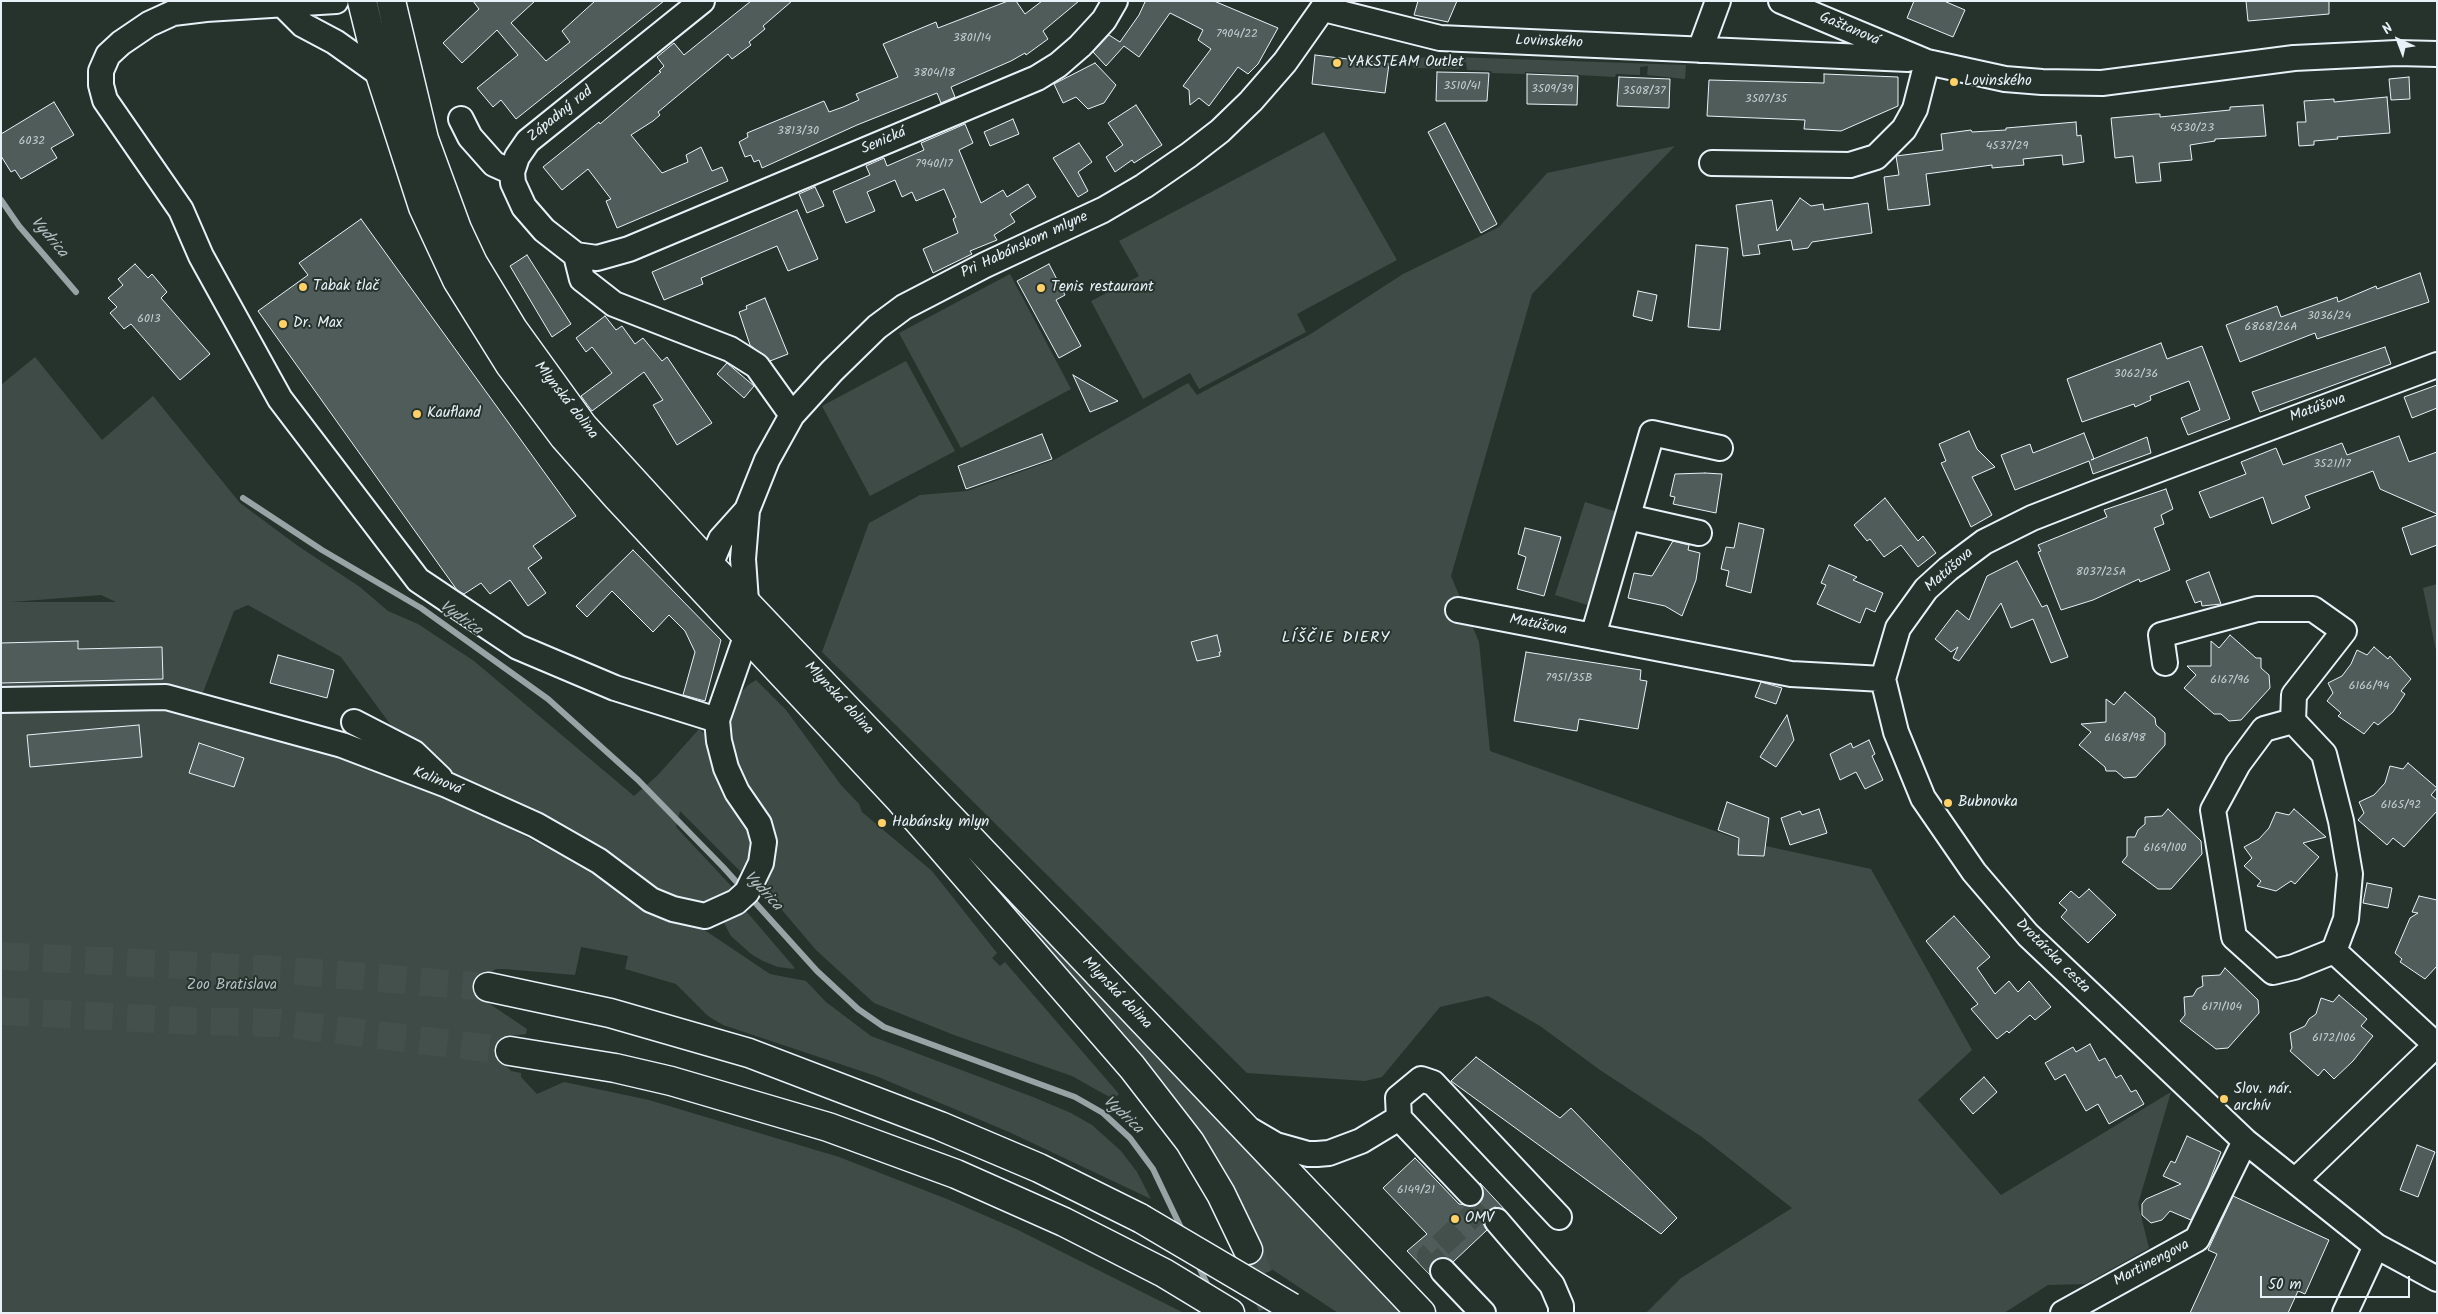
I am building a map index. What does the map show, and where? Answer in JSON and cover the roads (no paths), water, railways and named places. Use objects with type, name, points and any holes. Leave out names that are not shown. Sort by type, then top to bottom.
[{"type":"main road","name":"Mlynská dolina","points":[[362,1],[380,74],[423,208],[457,280],[494,343],[564,437],[705,592],[747,634],[901,801],[1164,1106],[1190,1142],[1221,1194],[1248,1250]]},
{"type":"main road","name":"Mlynská dolina","points":[[391,1],[432,167],[451,216],[474,263],[529,354],[583,426],[710,565],[1421,1313]]},
{"type":"main road","points":[[705,592],[710,565]]},
{"type":"main road","points":[[746,601],[747,634]]},
{"type":"main road","points":[[488,987],[610,1013],[749,1053],[940,1126],[1039,1168],[1140,1218],[1295,1310]]},
{"type":"main road","points":[[510,1051],[614,1068],[671,1081],[828,1127],[956,1174],[1064,1222],[1164,1273],[1230,1313]]},
{"type":"street","points":[[336,1],[283,3],[173,13],[149,24],[121,43],[108,55],[101,71],[105,100],[181,210],[201,256],[280,399],[418,580],[518,646],[616,688],[717,720],[747,634]]},
{"type":"street","name":"Západný rad","points":[[512,172],[517,157],[528,141],[702,1]]},
{"type":"street","name":"Senická","points":[[576,255],[598,258],[629,249],[1037,78],[1058,65],[1080,46],[1104,20],[1115,1]]},
{"type":"street","points":[[1700,50],[1718,1]]},
{"type":"street","name":"Gaštanová","points":[[1781,1],[1922,60]]},
{"type":"street","points":[[283,3],[303,25],[335,42],[380,74]]},
{"type":"street","name":"Pri Habánskom mlyne","points":[[746,601],[744,559],[747,510],[767,460],[792,415],[876,327],[904,307],[985,265],[1103,210],[1144,186],[1189,155],[1220,131],[1251,100],[1284,62],[1326,5]]},
{"type":"street","name":"Lovinského","points":[[1326,5],[1440,38],[1922,60],[2005,79],[2074,84],[2102,83],[2294,58],[2397,53],[2437,54]]},
{"type":"street","points":[[1712,163],[1850,165],[1876,157],[1904,129],[1915,110],[1922,60]]},
{"type":"street","points":[[461,119],[470,137],[494,164],[512,172],[515,189],[524,207],[544,230],[576,255],[582,278],[614,304],[730,349],[757,366],[792,415]]},
{"type":"street","name":"Matúšova","points":[[1458,610],[1791,674],[1883,679],[1898,628],[1926,589],[1948,569],[1984,542],[2032,518],[2437,365]]},
{"type":"street","points":[[1593,636],[1652,433],[1720,448]]},
{"type":"street","name":"Pri Habánskom mlyne","points":[[710,565],[722,539],[747,510]]},
{"type":"street","points":[[1628,516],[1699,533]]},
{"type":"street","points":[[2165,662],[2161,635],[2257,610],[2312,609],[2344,631],[2294,695],[2293,721],[2324,754],[2350,874],[2346,919],[2334,951],[2294,967],[2273,972],[2234,937],[2214,810],[2238,764],[2264,729],[2293,721]]},
{"type":"street","name":"Drotárska cesta","points":[[1883,679],[1896,732],[1923,798],[1974,872],[2028,935],[2245,1141],[2376,1246],[2437,1279]]},
{"type":"street","name":"Kalinová","points":[[1,700],[166,696],[342,745],[447,784],[536,825],[599,861],[651,900],[673,909],[705,916],[736,902],[753,882],[762,863],[764,842],[760,824],[737,792],[726,768],[718,741],[717,720]]},
{"type":"street","points":[[354,722],[414,753],[447,784]]},
{"type":"street","points":[[2296,1180],[2436,1044],[2334,951]]},
{"type":"street","points":[[1470,1193],[1400,1118],[1398,1098],[1420,1079],[1432,1083],[1559,1217]]},
{"type":"street","points":[[1248,1129],[1276,1145],[1308,1154],[1329,1153],[1361,1141],[1400,1118]]},
{"type":"street","name":"Martinengova","points":[[2063,1313],[2197,1240],[2245,1141]]},
{"type":"street","points":[[1497,1221],[1552,1284],[1561,1306],[1561,1313]]},
{"type":"street","points":[[2344,1313],[2376,1246]]},
{"type":"street","points":[[1443,1271],[1483,1313]]},
{"type":"waterway","name":"Vydrica","points":[[1,200],[19,226],[76,292]]},
{"type":"waterway","name":"Vydrica","points":[[243,498],[322,550],[421,608],[548,699],[638,780],[723,867],[817,971],[858,1009],[884,1027],[1075,1097],[1103,1113],[1130,1138],[1153,1169],[1184,1234]]},
{"type":"waterway","name":"Vydrica","points":[[1197,1263],[1209,1288]]},
{"type":"tunnel","points":[[1,956],[281,970],[488,987]]},
{"type":"tunnel","points":[[1,1011],[191,1021],[279,1023],[510,1051]]},
{"type":"tunnel","points":[[1443,1271],[1429,1256],[1483,1206]]},
{"type":"tunnel","points":[[1248,1250],[1272,1306]]},
{"type":"place","name":"YAKSTEAM Outlet","points":[[1337,63]]},
{"type":"place","name":"Lovinského","points":[[1954,82]]},
{"type":"place","name":"Tabak tlač","points":[[303,287]]},
{"type":"place","name":"Tenis restaurant","points":[[1041,288]]},
{"type":"place","name":"Dr. Max","points":[[283,324]]},
{"type":"place","name":"Kaufland","points":[[417,414]]},
{"type":"place","name":"Bubnovka","points":[[1948,803]]},
{"type":"place","name":"Habánsky mlyn","points":[[882,823]]},
{"type":"place","name":"Slov. nár. archív","points":[[2224,1099]]},
{"type":"place","name":"OMV","points":[[1455,1219]]},
{"type":"district","name":"LÍŠČIE DIERY","points":[[1336,639]]},
{"type":"park label","name":"Zoo Bratislava","points":[[232,986]]}]
